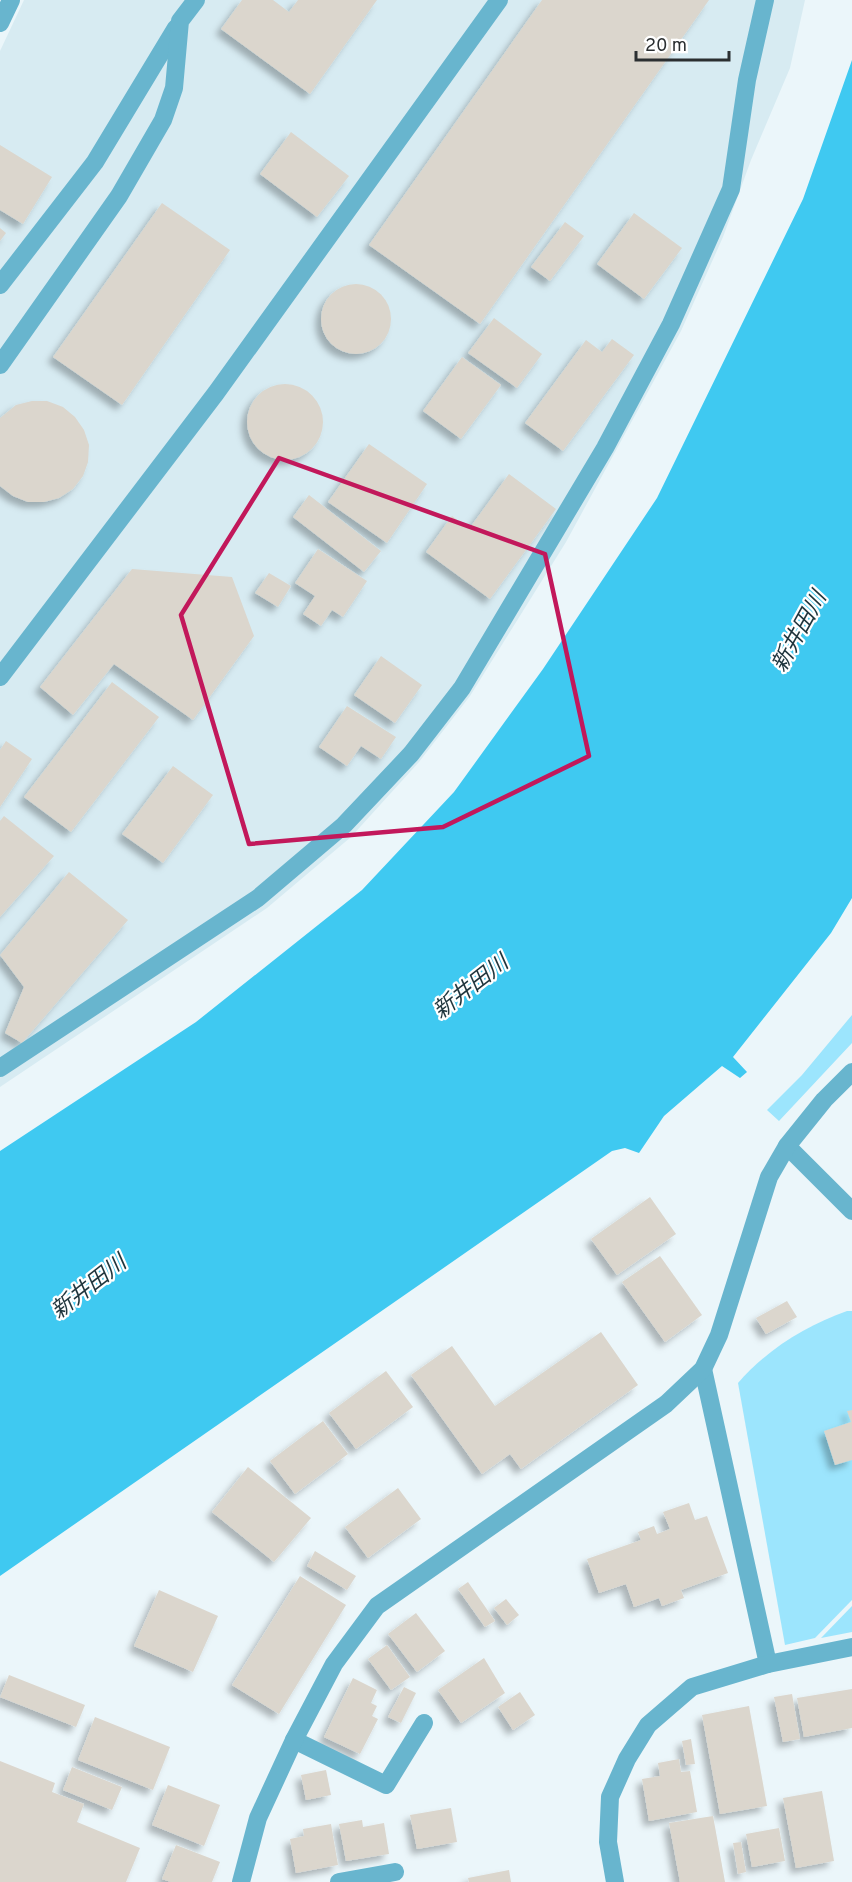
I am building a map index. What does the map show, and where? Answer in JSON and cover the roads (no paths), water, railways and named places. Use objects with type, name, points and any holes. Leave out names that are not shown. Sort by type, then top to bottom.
[{"type":"street","points":[[0,23],[11,0]]},
{"type":"street","points":[[0,285],[95,162],[180,21],[196,0]]},
{"type":"street","points":[[0,677],[216,393],[499,0]]},
{"type":"street","points":[[0,1068],[258,898],[344,825],[411,754],[462,688],[605,448],[671,324],[732,189],[747,80],[765,0]]},
{"type":"street","points":[[0,365],[119,196],[163,120],[174,88],[180,21]]},
{"type":"street","points":[[241,1882],[258,1818],[294,1740],[334,1664],[377,1606],[666,1404],[703,1369],[719,1335],[769,1177],[787,1146],[824,1100],[852,1072]]},
{"type":"street","points":[[787,1146],[852,1211]]},
{"type":"street","points":[[703,1369],[768,1664]]},
{"type":"street","points":[[615,1882],[608,1842],[610,1797],[627,1759],[648,1725],[692,1687],[768,1664],[852,1647]]},
{"type":"street","points":[[294,1740],[386,1785],[424,1723]]},
{"type":"street","points":[[339,1882],[395,1872]]},
{"type":"water","name":"新井田川","points":[[852,60],[852,898],[831,933],[733,1057],[747,1072],[740,1078],[722,1066],[664,1116],[639,1153],[625,1148],[612,1151],[0,1576],[0,1151],[196,1022],[362,890],[454,792],[543,669],[657,498],[803,199]]}]
